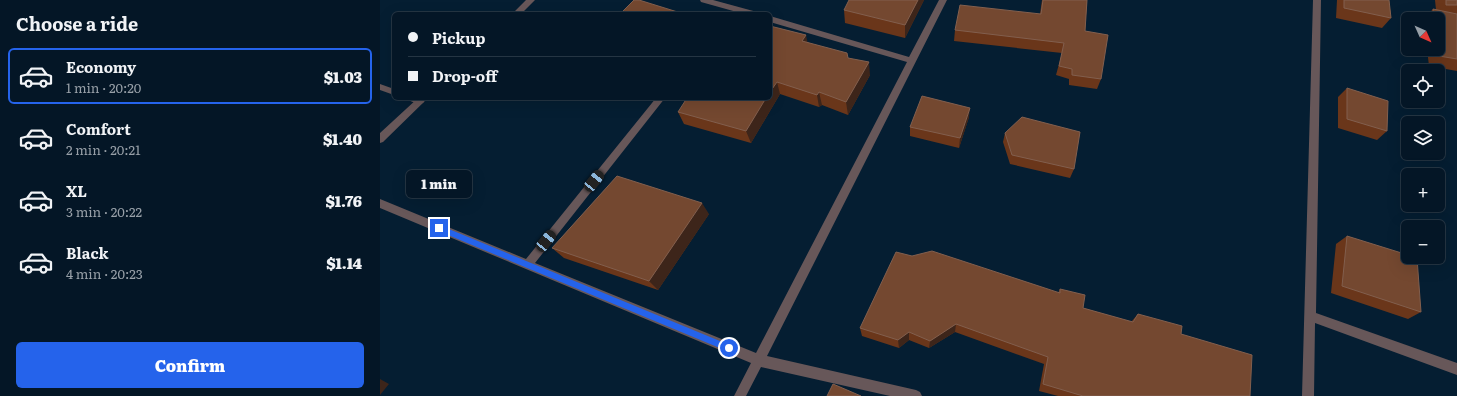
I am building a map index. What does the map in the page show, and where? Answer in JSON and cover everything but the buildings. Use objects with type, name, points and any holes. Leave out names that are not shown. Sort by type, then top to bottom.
[{"type":"street","points":[[518,12],[531,0]]},
{"type":"street","points":[[704,0],[731,11],[740,0]]},
{"type":"street","points":[[740,396],[943,0]]},
{"type":"street","points":[[1308,396],[1316,0]]},
{"type":"street","points":[[772,20],[912,61]]},
{"type":"street","points":[[380,87],[392,91]]},
{"type":"street","points":[[380,139],[422,100]]},
{"type":"street","points":[[527,265],[659,100]]},
{"type":"street","points":[[380,203],[758,360],[916,396]]},
{"type":"street","points":[[1310,316],[1457,368]]},
{"type":"route","points":[[439,228],[729,348]]}]
